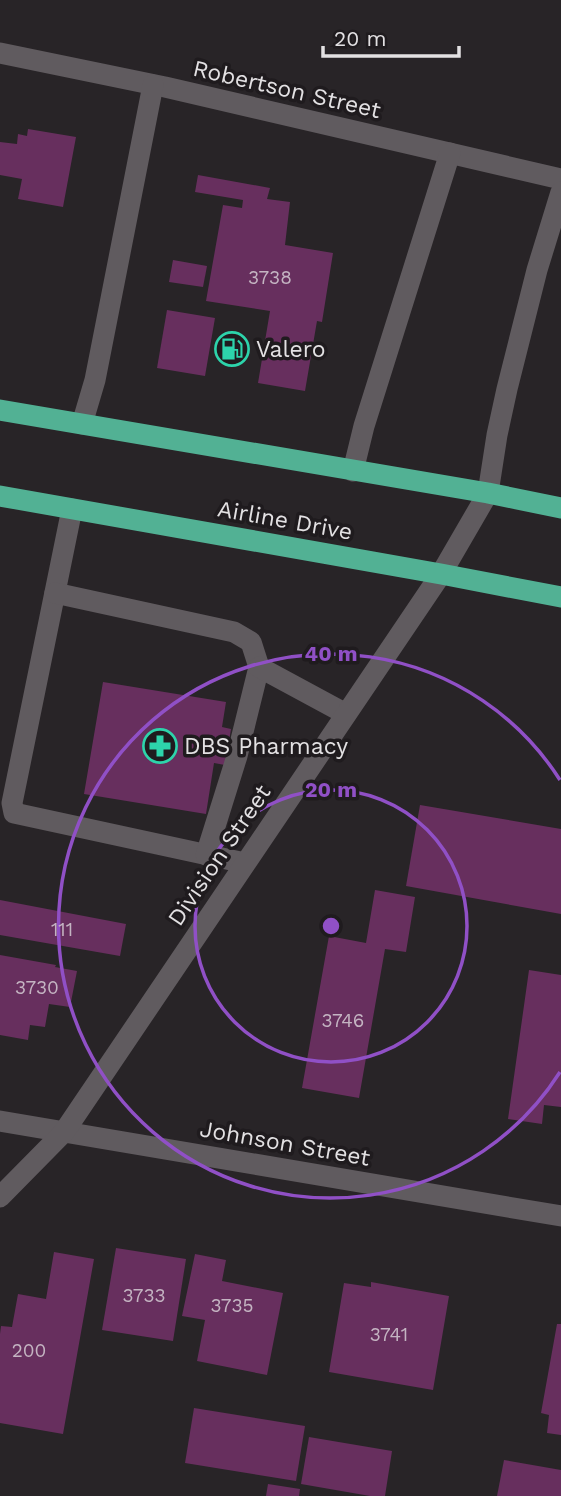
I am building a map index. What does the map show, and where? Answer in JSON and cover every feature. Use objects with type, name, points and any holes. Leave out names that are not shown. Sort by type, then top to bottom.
[{"type":"highway","points":[[0,410],[488,493],[561,508]]},
{"type":"highway","name":"Airline Drive","points":[[0,496],[561,597]]},
{"type":"street","name":"Robertson Street","points":[[0,53],[153,85],[561,179]]},
{"type":"street","points":[[82,424],[95,380],[153,85]]},
{"type":"street","points":[[353,471],[363,426],[450,153]]},
{"type":"street","points":[[488,493],[497,435],[511,376],[537,270],[561,192]]},
{"type":"street","name":"Division Street","points":[[0,1197],[64,1132],[441,574],[488,493]]},
{"type":"street","points":[[72,509],[12,803],[15,813],[245,863]]},
{"type":"street","points":[[55,593],[234,632],[251,642],[259,667],[237,756],[206,855]]},
{"type":"street","points":[[259,667],[346,714]]},
{"type":"street","name":"Johnson Street","points":[[0,1121],[561,1216]]},
{"type":"building","points":[[28,129],[76,137],[63,207],[18,199],[22,179],[0,175],[0,142],[17,144],[18,134],[27,136]]},
{"type":"building","points":[[198,175],[270,188],[267,199],[290,202],[285,245],[333,253],[322,322],[317,321],[305,391],[258,383],[270,311],[206,301],[223,205],[242,208],[243,200],[195,192]]},
{"type":"building","points":[[173,260],[207,266],[203,287],[169,282]]},
{"type":"building","points":[[167,310],[215,318],[205,376],[157,368]]},
{"type":"building","name":"DBS Pharmacy","points":[[103,682],[226,702],[222,727],[231,729],[225,765],[214,763],[206,814],[84,794]]},
{"type":"building","points":[[420,805],[561,829],[561,914],[406,886]]},
{"type":"building","points":[[375,890],[415,897],[406,952],[385,949],[359,1098],[302,1088],[329,936],[366,943]]},
{"type":"building","points":[[0,900],[126,924],[120,956],[0,935]]},
{"type":"building","points":[[0,955],[77,971],[70,1007],[49,1004],[45,1027],[30,1025],[28,1040],[0,1035]]},
{"type":"building","points":[[529,970],[561,975],[561,1107],[544,1105],[542,1124],[508,1119]]},
{"type":"building","points":[[116,1248],[186,1259],[173,1341],[102,1330]]},
{"type":"building","points":[[54,1252],[94,1259],[63,1434],[0,1423],[1,1326],[12,1327],[18,1294],[46,1299]]},
{"type":"building","points":[[195,1254],[226,1260],[222,1281],[283,1293],[267,1375],[197,1361],[205,1320],[182,1316]]},
{"type":"building","points":[[371,1282],[449,1296],[433,1390],[329,1372],[344,1283],[371,1287]]},
{"type":"building","points":[[557,1324],[561,1324],[561,1435],[547,1433],[549,1415],[541,1413]]},
{"type":"building","points":[[194,1408],[305,1426],[296,1481],[185,1463]]},
{"type":"building","points":[[309,1437],[392,1451],[385,1496],[370,1496],[301,1484]]},
{"type":"building","points":[[504,1460],[561,1470],[561,1496],[497,1496]]},
{"type":"building","points":[[268,1484],[300,1489],[299,1496],[266,1496]]},
{"type":"place","name":"Valero","points":[[232,349]]},
{"type":"place","name":"DBS Pharmacy","points":[[160,746]]}]
